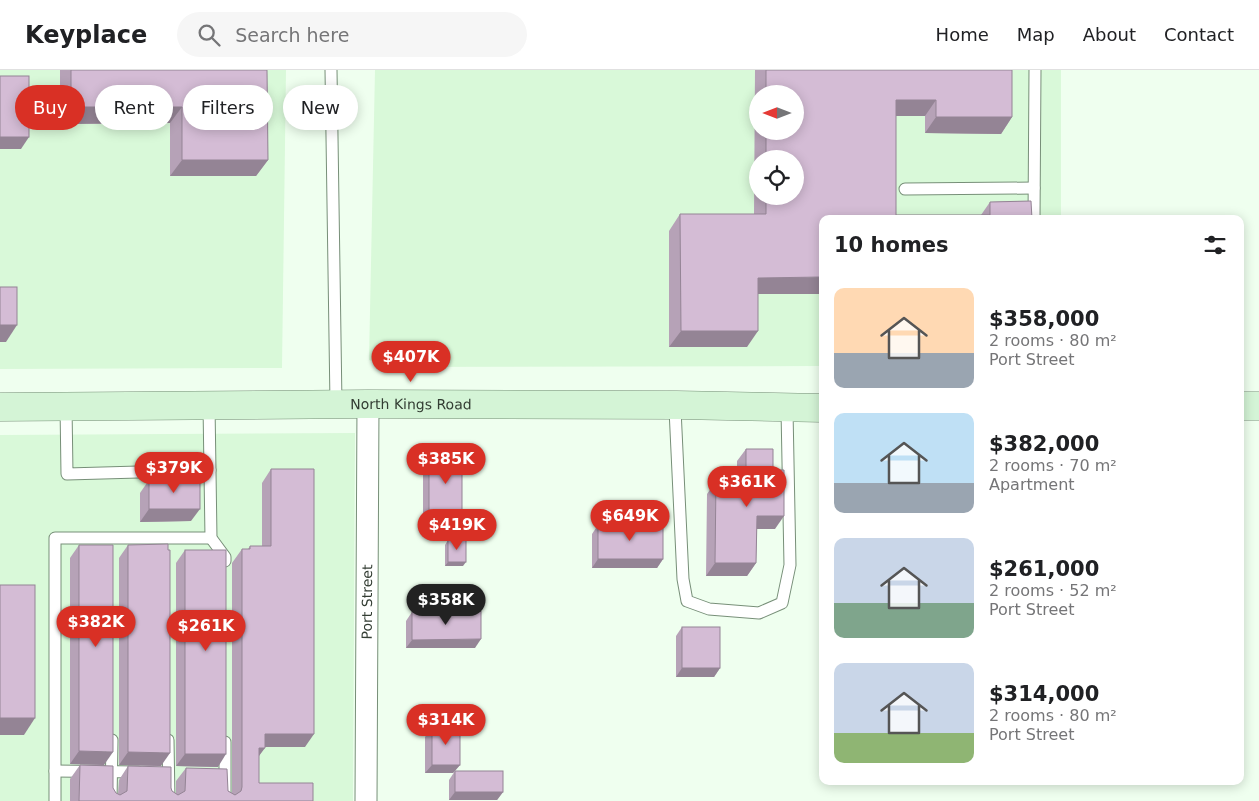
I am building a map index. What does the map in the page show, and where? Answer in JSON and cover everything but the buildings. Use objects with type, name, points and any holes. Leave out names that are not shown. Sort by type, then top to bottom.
[{"type":"main road","name":"North Kings Road","points":[[0,406],[368,404],[676,405],[819,408]]},
{"type":"main road","points":[[1244,406],[1259,406]]},
{"type":"street","name":"Port Street","points":[[366,801],[368,404]]},
{"type":"lane","points":[[332,70],[336,404]]},
{"type":"lane","points":[[1034,215],[1035,70]]},
{"type":"lane","points":[[905,189],[1034,188]]},
{"type":"lane","points":[[209,405],[211,538],[225,557],[225,577]]},
{"type":"lane","points":[[676,405],[683,579],[687,601],[709,609],[759,614],[782,603],[790,565],[787,410],[790,408]]},
{"type":"lane","points":[[66,406],[67,474],[210,470]]},
{"type":"lane","points":[[55,801],[55,538],[112,543],[168,543],[211,538]]},
{"type":"lane","points":[[168,724],[164,772],[168,801]]},
{"type":"lane","points":[[111,801],[112,732]]},
{"type":"lane","points":[[225,735],[221,775],[226,801]]},
{"type":"lane","points":[[55,771],[164,772]]},
{"type":"shaded area","points":[[0,70],[286,70],[286,85],[283,85],[283,130],[285,130],[282,368],[0,369]]},
{"type":"shaded area","points":[[375,70],[1061,70],[1061,215],[819,215],[819,366],[387,367],[369,360]]},
{"type":"shaded area","points":[[355,433],[353,801],[0,801],[0,435]]}]
